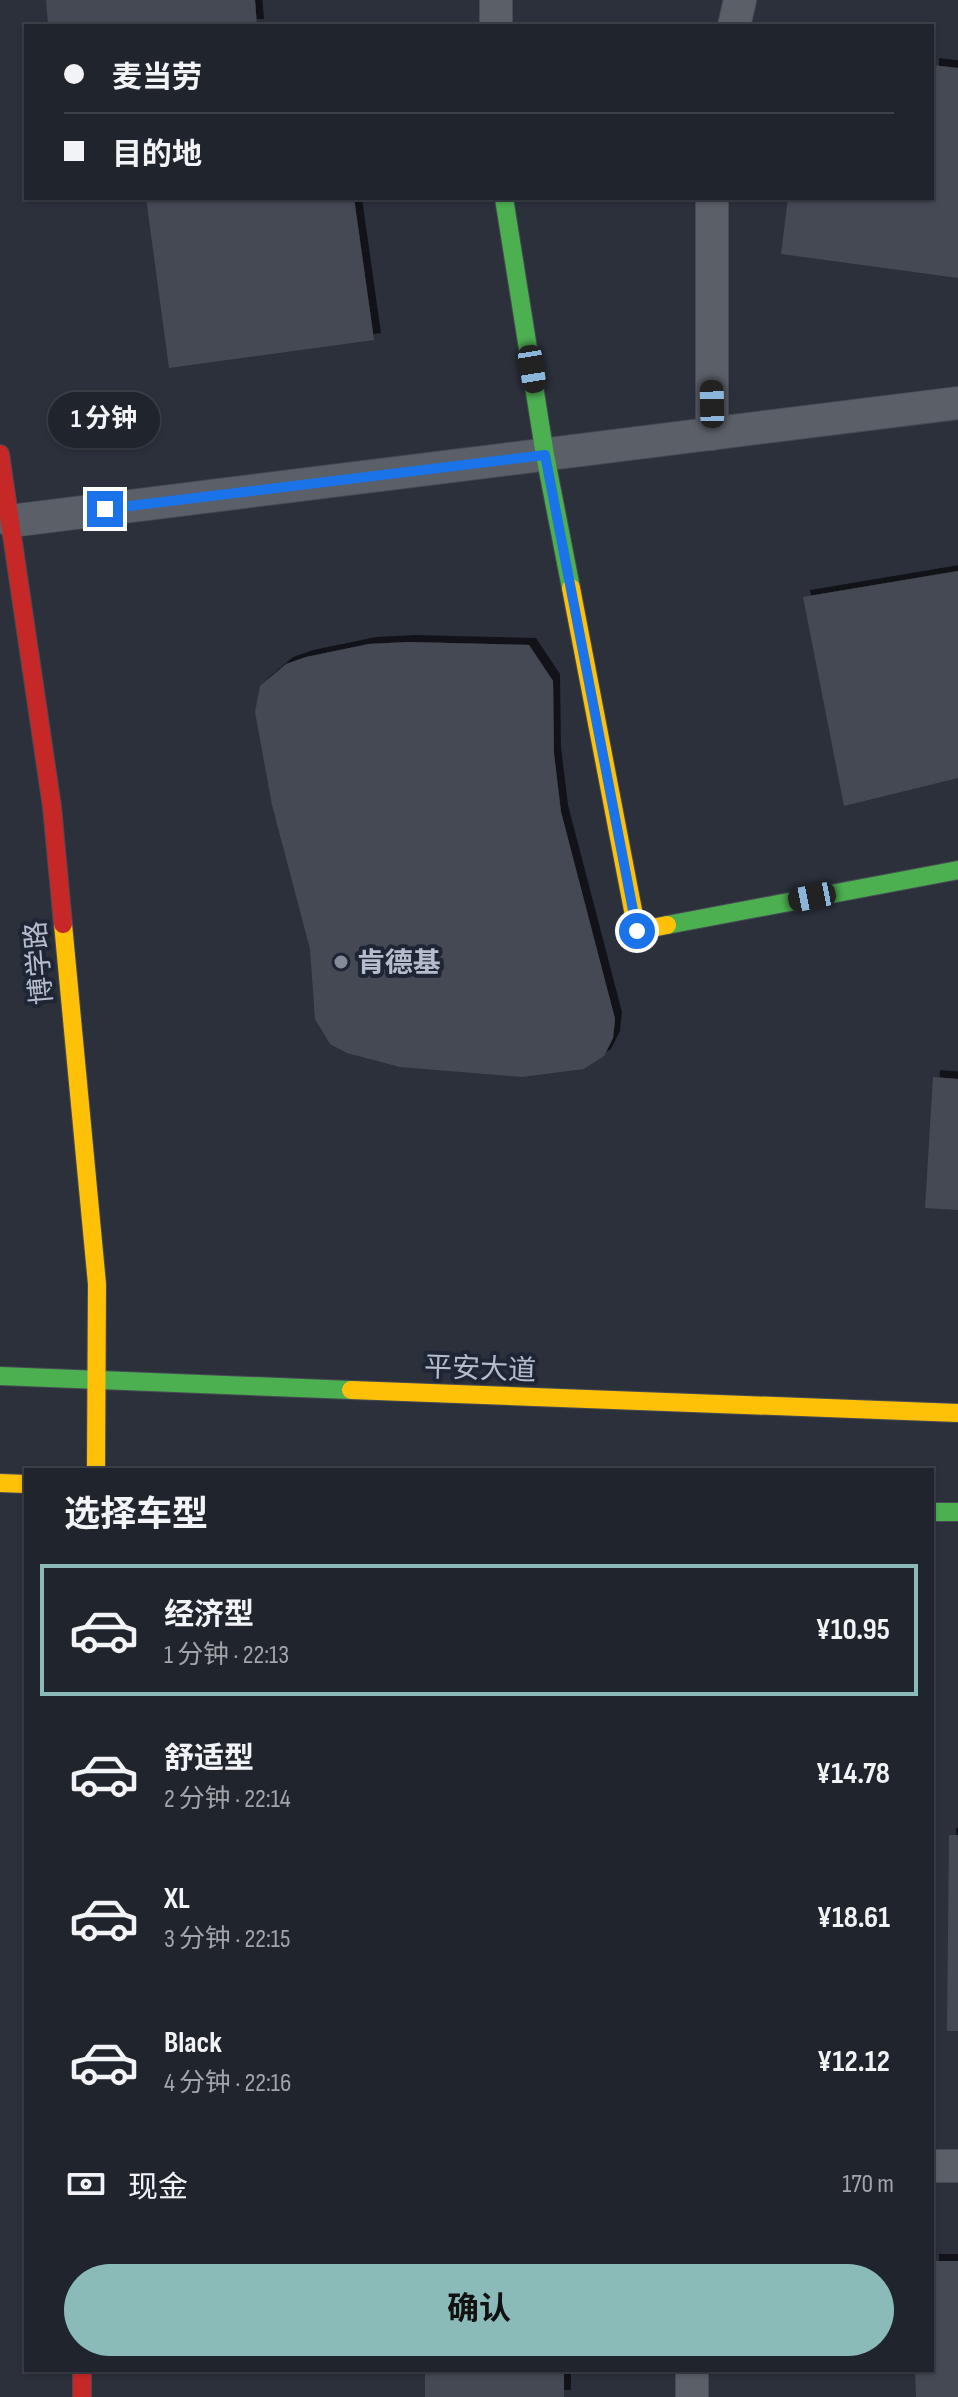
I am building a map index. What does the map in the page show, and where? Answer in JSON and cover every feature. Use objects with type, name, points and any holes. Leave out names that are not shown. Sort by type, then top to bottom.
[{"type":"main road","points":[[504,200],[545,455],[637,931],[958,870]]},
{"type":"main road","name":"博学路","points":[[0,454],[52,807],[97,1284],[96,1468]]},
{"type":"main road","name":"平安大道","points":[[0,1376],[958,1413]]},
{"type":"main road","points":[[0,1483],[24,1484]]},
{"type":"main road","points":[[934,1512],[958,1512]]},
{"type":"main road","points":[[82,2372],[82,2397]]},
{"type":"street","points":[[496,0],[496,24]]},
{"type":"street","points":[[734,24],[740,0]]},
{"type":"street","points":[[712,200],[712,434]]},
{"type":"street","points":[[11,521],[958,403]]},
{"type":"street","points":[[934,2166],[958,2166]]},
{"type":"street","points":[[692,2372],[692,2397]]},
{"type":"building","points":[[46,0],[255,0],[257,24],[48,24]]},
{"type":"building","points":[[934,65],[958,68],[958,278],[781,254],[788,200],[934,200]]},
{"type":"building","points":[[146,200],[354,200],[374,340],[169,368]]},
{"type":"building","points":[[958,571],[958,778],[844,806],[803,597]]},
{"type":"building","points":[[369,644],[529,645],[553,681],[554,754],[561,812],[615,1019],[613,1038],[604,1056],[584,1069],[522,1077],[400,1067],[347,1053],[330,1044],[315,1019],[310,949],[272,805],[255,712],[260,686],[286,664],[306,657]]},
{"type":"building","points":[[933,1077],[958,1079],[958,1210],[925,1208]]},
{"type":"building","points":[[949,1835],[958,1835],[958,2031],[947,2031]]},
{"type":"building","points":[[934,2261],[958,2261],[958,2397],[916,2397],[915,2372],[934,2372]]},
{"type":"building","points":[[425,2372],[564,2372],[564,2397],[425,2397]]},
{"type":"traffic: fast","points":[[504,200],[545,455],[571,588]]},
{"type":"traffic: fast","points":[[667,925],[958,870]]},
{"type":"traffic: fast","points":[[0,1376],[351,1390]]},
{"type":"traffic: fast","points":[[934,1512],[958,1512]]},
{"type":"traffic: slow","points":[[571,588],[637,931],[667,925]]},
{"type":"traffic: slow","points":[[63,924],[97,1284],[96,1468]]},
{"type":"traffic: slow","points":[[351,1390],[958,1413]]},
{"type":"traffic: slow","points":[[0,1483],[24,1484]]},
{"type":"traffic: jam","points":[[0,454],[52,807],[63,924]]},
{"type":"traffic: jam","points":[[82,2372],[82,2397]]},
{"type":"place","name":"肯德基","points":[[341,962]]},
{"type":"route","points":[[105,509],[545,455],[637,931]]}]
